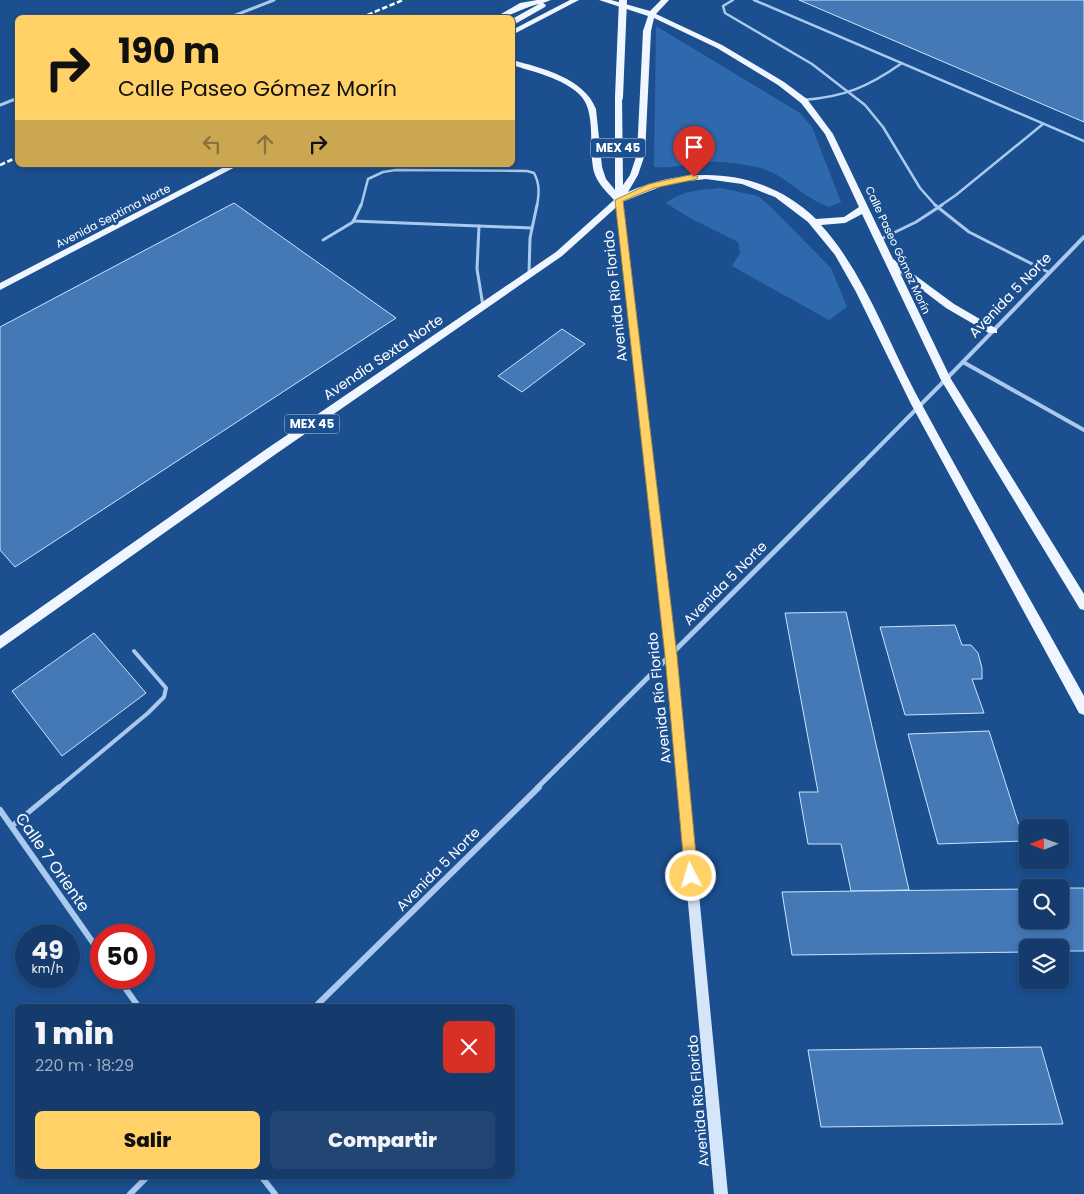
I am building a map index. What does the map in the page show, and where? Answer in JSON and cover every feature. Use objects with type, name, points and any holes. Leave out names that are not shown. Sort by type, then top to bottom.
[{"type":"main road","points":[[503,15],[522,6],[547,0]]},
{"type":"main road","points":[[515,20],[551,0]]},
{"type":"main road","points":[[515,31],[575,0]]},
{"type":"main road","name":"Calle Paseo Gómez Morín","points":[[603,0],[652,13],[690,29],[744,60],[803,100],[814,112],[829,134],[946,380],[1084,605]]},
{"type":"main road","name":"MEX 45","points":[[619,200],[618,97],[623,0]]},
{"type":"main road","points":[[619,200],[634,175],[641,154],[647,31],[652,13],[664,0]]},
{"type":"main road","points":[[515,63],[573,87],[584,94],[593,116],[599,174],[606,187],[619,200]]},
{"type":"main road","name":"Avenida Septima Norte","points":[[0,287],[231,167]]},
{"type":"main road","points":[[619,200],[668,181],[694,177],[739,180],[760,186],[794,204],[827,235],[865,301],[889,352],[1084,709]]},
{"type":"main road","name":"Avendia Sexta Norte","points":[[0,643],[269,453],[529,275],[566,248],[619,200]]},
{"type":"main road","name":"Avenida Río Florido","points":[[619,200],[671,656],[721,1194]]},
{"type":"main road","points":[[815,222],[838,222],[850,219],[857,215],[864,207]]},
{"type":"main road","points":[[889,261],[950,306],[993,331]]},
{"type":"street","points":[[236,15],[274,0]]},
{"type":"street","points":[[0,105],[15,99]]},
{"type":"street","name":"Avenida 5 Norte","points":[[318,1004],[671,656],[946,380],[1048,272],[1084,237]]},
{"type":"street","points":[[963,362],[1084,430]]},
{"type":"street","name":"Calle 7 Oriente","points":[[0,810],[90,938]]},
{"type":"street","points":[[126,989],[137,1004]]},
{"type":"street","points":[[130,1194],[145,1179]]},
{"type":"street","points":[[263,1179],[275,1194]]},
{"type":"lane","points":[[733,0],[724,6],[725,13],[778,42],[865,105],[880,123],[913,177],[937,208],[968,231],[1048,272]]},
{"type":"lane","points":[[754,0],[1084,141]]},
{"type":"lane","points":[[803,100],[852,94],[879,80],[902,63]]},
{"type":"lane","points":[[879,240],[916,222],[937,208],[1043,124]]},
{"type":"lane","points":[[323,240],[353,221],[357,216],[366,183],[376,173],[384,170],[520,170],[534,173],[538,177],[537,209],[531,228],[529,275]]},
{"type":"lane","points":[[353,221],[531,228]]},
{"type":"lane","points":[[479,226],[477,269],[480,294],[484,307]]},
{"type":"lane","points":[[12,826],[148,713],[164,697],[166,688],[134,651]]},
{"type":"shaded area","points":[[656,26],[800,113],[812,127],[841,202],[829,207],[810,198],[776,175],[750,166],[713,162],[654,167]]},
{"type":"shaded area","points":[[721,188],[758,196],[770,206],[831,268],[847,307],[829,320],[732,266],[740,253],[738,242],[690,218],[666,203],[685,193]]},
{"type":"building","points":[[799,0],[1084,0],[1084,122]]},
{"type":"building","points":[[234,203],[396,318],[15,567],[0,550],[0,327]]},
{"type":"building","points":[[562,329],[585,344],[522,392],[498,376]]},
{"type":"building","points":[[846,612],[909,890],[851,891],[841,844],[808,844],[799,792],[818,792],[785,613]]},
{"type":"building","points":[[955,625],[962,645],[971,645],[978,653],[982,668],[982,679],[972,679],[984,713],[905,715],[880,627]]},
{"type":"building","points":[[94,633],[146,693],[62,756],[12,691]]},
{"type":"building","points":[[989,731],[1019,825],[1019,841],[938,844],[908,734]]},
{"type":"building","points":[[1069,888],[1084,888],[1084,951],[1069,951],[1069,939],[1019,939],[1019,952],[792,955],[782,892],[1019,889],[1019,929],[1069,929]]},
{"type":"building","points":[[1041,1047],[1063,1124],[821,1127],[808,1050]]},
{"type":"railway","points":[[367,15],[403,0]]},
{"type":"railway","points":[[0,165],[15,158]]},
{"type":"route","points":[[691,876],[671,656],[619,200],[651,186],[694,177]]}]
